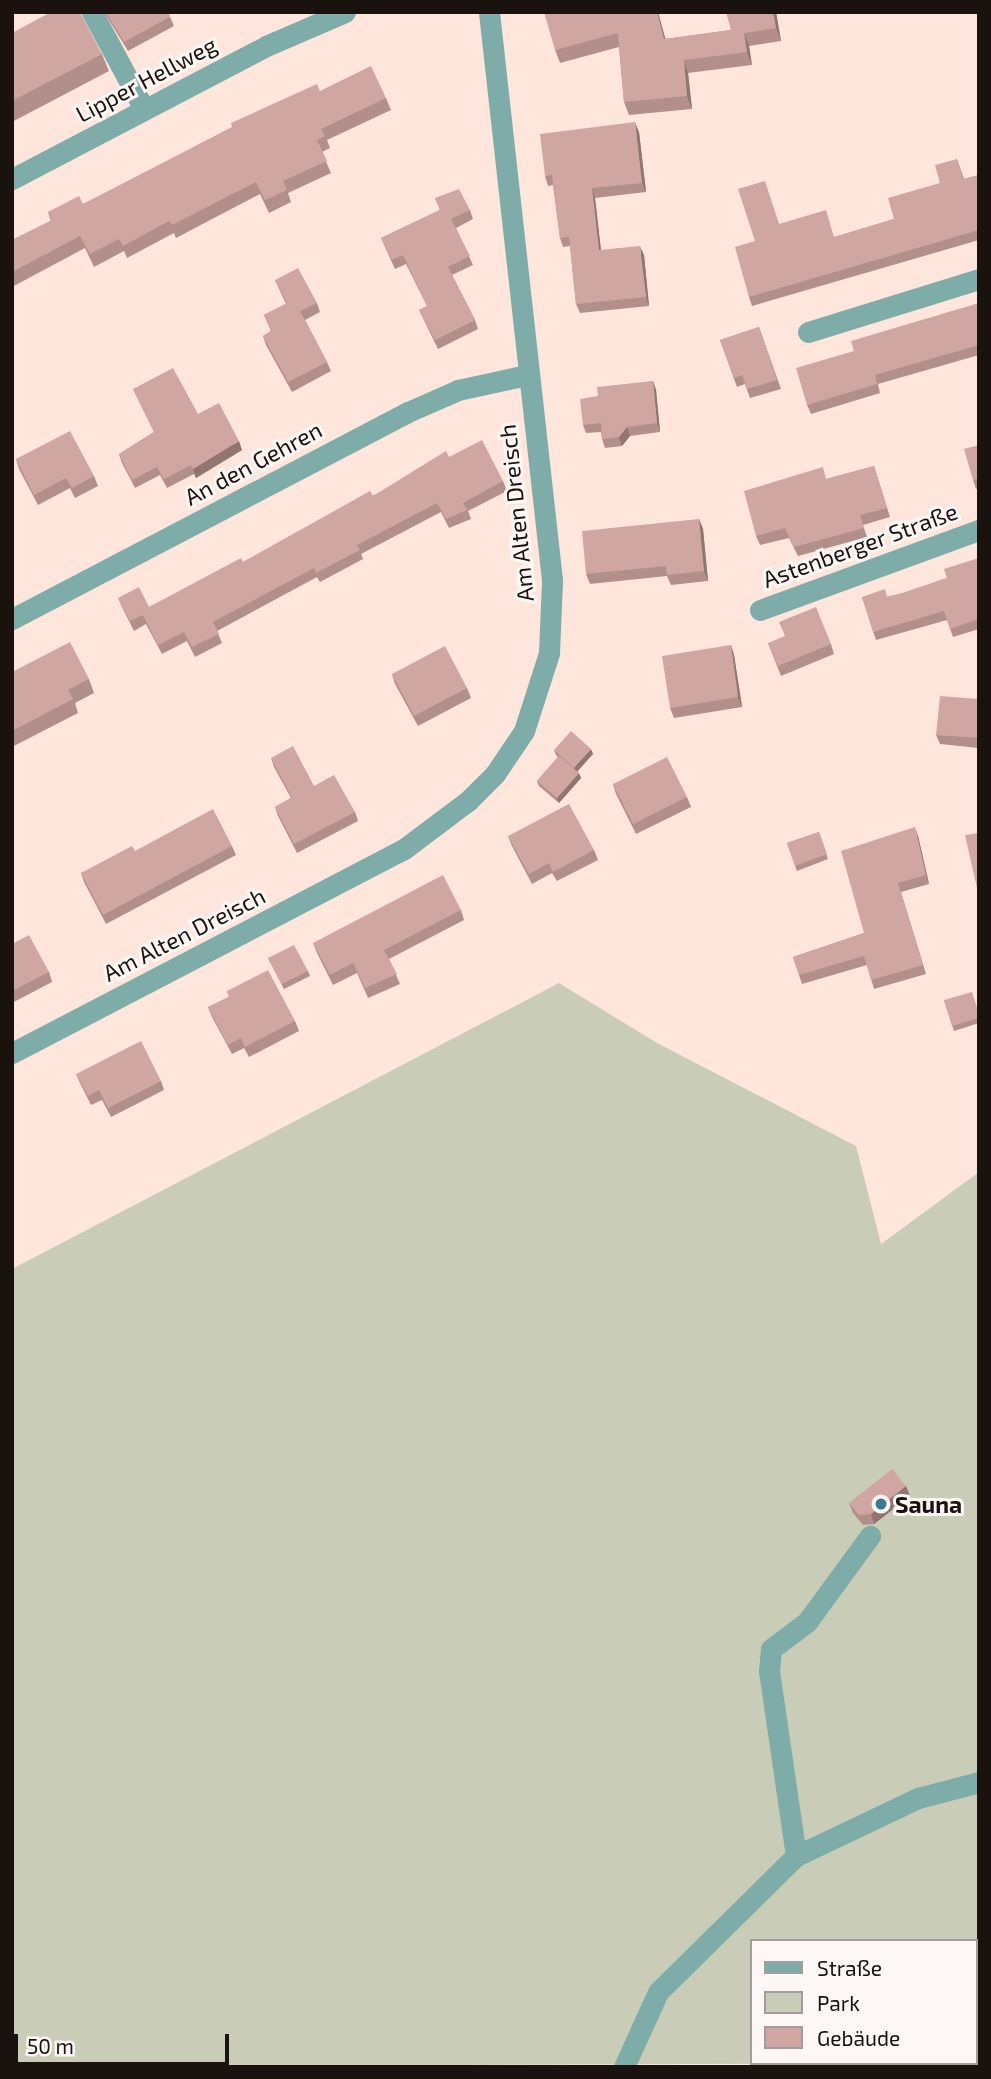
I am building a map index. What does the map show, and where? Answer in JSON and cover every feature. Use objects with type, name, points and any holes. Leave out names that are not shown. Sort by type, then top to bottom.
[{"type":"street","points":[[92,12],[144,109]]},
{"type":"street","name":"Lipper Hellweg","points":[[12,179],[266,46],[345,12]]},
{"type":"street","name":"Am Alten Dreisch","points":[[12,1053],[404,849],[468,802],[495,774],[524,731],[535,704],[552,628],[552,580],[527,375],[489,12]]},
{"type":"street","points":[[808,332],[979,279]]},
{"type":"street","name":"An den Gehren","points":[[12,619],[408,412],[458,390],[527,375]]},
{"type":"street","name":"Astenberger Straße","points":[[760,610],[979,530]]},
{"type":"street","points":[[796,1856],[771,1693],[771,1649],[807,1622],[870,1536]]},
{"type":"street","points":[[624,2067],[657,1992],[796,1856],[918,1798],[979,1782]]},
{"type":"green space","points":[[559,983],[657,1043],[856,1146],[881,1244],[979,1172],[979,2014],[977,2015],[977,1939],[750,1939],[750,2064],[12,2067],[12,1269]]},
{"type":"building","points":[[51,12],[80,12],[102,54],[12,101],[12,33]]},
{"type":"building","points":[[106,12],[168,12],[170,17],[124,42]]},
{"type":"building","points":[[544,12],[657,12],[664,39],[731,30],[726,12],[773,12],[776,28],[744,33],[747,52],[684,60],[687,96],[624,102],[618,33],[555,50]]},
{"type":"building","points":[[371,66],[386,98],[321,129],[325,136],[317,140],[327,161],[283,181],[287,190],[265,200],[256,182],[172,225],[169,221],[123,246],[119,239],[90,254],[80,236],[12,272],[12,240],[52,220],[48,212],[79,196],[83,204],[232,127],[231,123],[317,84],[320,91]]},
{"type":"building","points":[[635,122],[642,183],[592,188],[599,250],[640,246],[646,297],[576,304],[569,237],[560,238],[552,175],[545,176],[540,134]]},
{"type":"building","points":[[957,159],[963,179],[979,175],[979,230],[749,297],[735,247],[755,241],[738,189],[765,181],[779,224],[826,210],[834,237],[894,219],[888,198],[940,183],[935,165]]},
{"type":"building","points":[[459,189],[470,210],[451,219],[470,256],[448,267],[475,320],[435,340],[419,310],[427,306],[403,255],[392,260],[381,238],[440,210],[435,198]]},
{"type":"building","points":[[298,268],[317,303],[300,311],[327,362],[288,382],[263,336],[272,331],[264,315],[287,303],[275,280]]},
{"type":"building","points":[[979,303],[979,345],[875,375],[877,384],[807,405],[796,368],[854,351],[851,341]]},
{"type":"building","points":[[759,327],[777,380],[747,389],[742,375],[734,378],[720,340]]},
{"type":"building","points":[[173,368],[198,414],[219,403],[239,441],[193,469],[191,465],[164,479],[157,467],[132,480],[119,454],[154,432],[133,389]]},
{"type":"building","points":[[653,381],[657,423],[627,427],[619,437],[602,439],[601,423],[583,425],[580,399],[598,396],[597,387]]},
{"type":"building","points":[[70,431],[94,476],[72,488],[66,478],[34,495],[16,459]]},
{"type":"building","points":[[482,440],[503,481],[463,503],[467,510],[446,519],[437,503],[357,545],[360,550],[316,573],[314,568],[213,622],[219,634],[192,647],[184,632],[158,645],[143,615],[130,621],[118,598],[139,587],[149,607],[241,558],[243,562],[370,491],[373,496],[446,451],[449,457]]},
{"type":"building","points":[[979,445],[979,478],[973,480],[964,449]]},
{"type":"building","points":[[874,466],[887,508],[860,515],[864,528],[794,547],[785,528],[756,536],[744,491],[823,467],[826,479]]},
{"type":"building","points":[[699,519],[704,571],[667,575],[666,566],[586,574],[582,531]]},
{"type":"building","points":[[979,558],[979,619],[950,629],[944,611],[873,632],[862,597],[885,589],[887,597],[903,593],[947,578],[944,569]]},
{"type":"building","points":[[816,607],[831,644],[778,666],[768,643],[785,636],[779,622]]},
{"type":"building","points":[[70,642],[89,679],[68,690],[73,699],[12,731],[12,672]]},
{"type":"building","points":[[731,645],[738,697],[670,708],[662,656]]},
{"type":"building","points":[[445,646],[467,688],[414,716],[392,674]]},
{"type":"building","points":[[940,696],[979,699],[979,738],[936,735]]},
{"type":"building","points":[[571,731],[591,749],[574,768],[554,750]]},
{"type":"building","points":[[293,746],[314,786],[334,775],[355,812],[294,844],[275,807],[292,798],[271,758]]},
{"type":"building","points":[[559,756],[579,773],[557,798],[537,781]]},
{"type":"building","points":[[667,757],[687,797],[633,824],[613,784]]},
{"type":"building","points":[[569,804],[594,850],[553,872],[549,863],[529,874],[508,836]]},
{"type":"building","points":[[213,809],[232,846],[103,915],[81,873],[132,846],[135,851]]},
{"type":"building","points":[[915,827],[926,875],[898,883],[923,965],[871,980],[864,956],[799,975],[793,957],[864,933],[841,851]]},
{"type":"building","points":[[819,832],[827,854],[795,866],[787,843]]},
{"type":"building","points":[[979,833],[979,888],[977,888],[965,835]]},
{"type":"building","points":[[443,875],[461,910],[384,950],[397,974],[365,988],[353,963],[330,975],[313,943]]},
{"type":"building","points":[[29,935],[49,972],[12,991],[12,944]]},
{"type":"building","points":[[294,945],[308,971],[282,984],[268,958]]},
{"type":"building","points":[[268,970],[295,1021],[245,1047],[241,1038],[228,1045],[208,1007],[229,997],[227,991]]},
{"type":"building","points":[[972,992],[979,1018],[952,1026],[944,1000]]},
{"type":"building","points":[[141,1041],[161,1081],[108,1108],[99,1090],[88,1096],[76,1074]]},
{"type":"building","points":[[892,1469],[906,1486],[871,1514],[859,1515],[849,1503]]},
{"type":"place","name":"Sauna","points":[[881,1504]]}]
